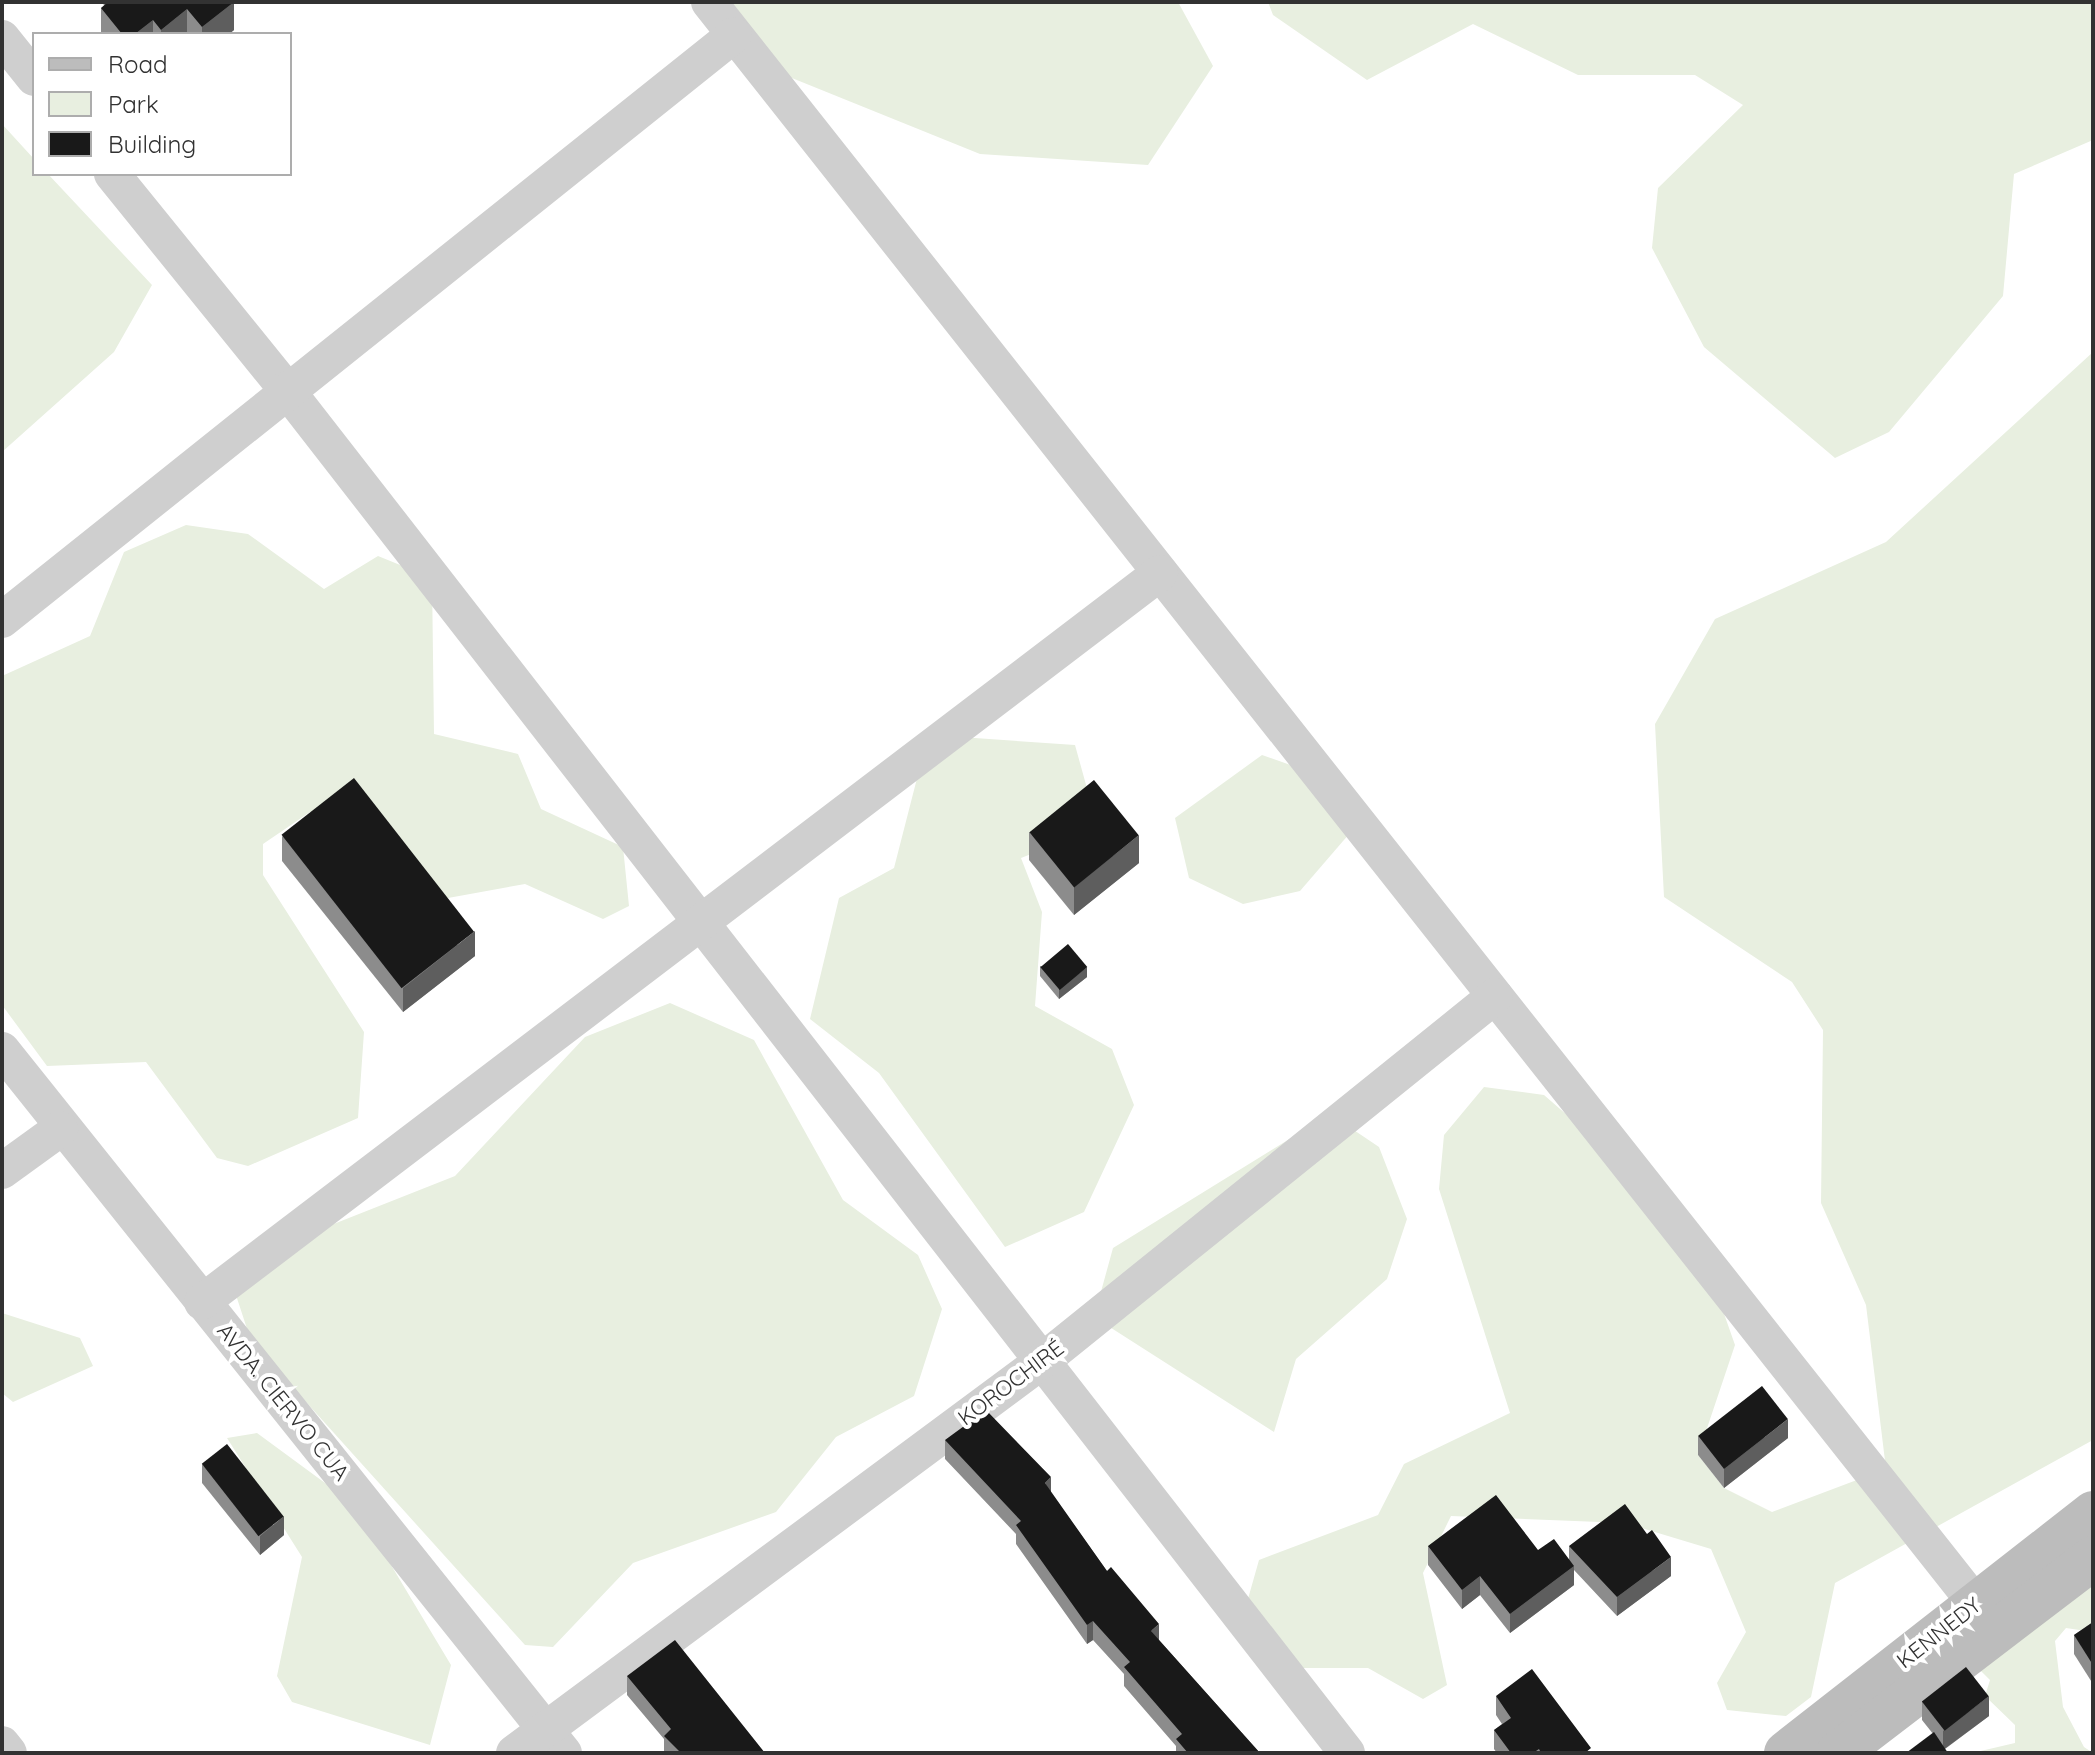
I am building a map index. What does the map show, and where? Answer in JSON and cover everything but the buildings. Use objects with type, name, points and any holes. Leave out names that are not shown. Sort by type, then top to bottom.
[{"type":"main road","name":"KENNEDY","points":[[1786,1753],[2093,1513]]},
{"type":"main road","name":"KENNEDY","points":[[1838,1753],[2093,1558]]},
{"type":"street","points":[[709,2],[1976,1604]]},
{"type":"street","points":[[2,620],[286,389],[734,35]]},
{"type":"street","points":[[2,38],[32,76]]},
{"type":"street","points":[[114,176],[286,389],[1347,1753]]},
{"type":"street","points":[[202,1302],[1160,573]]},
{"type":"street","name":"KOROCHIRÉ","points":[[514,1753],[555,1741],[1041,1362],[1495,996]]},
{"type":"street","name":"AVDA. CIERVO CUA","points":[[2,1050],[60,1129],[555,1741]]},
{"type":"street","points":[[2,1171],[60,1129]]},
{"type":"street","points":[[2,1744],[9,1753]]},
{"type":"green space","points":[[711,2],[1178,2],[1213,66],[1148,165],[980,154],[777,72]]},
{"type":"green space","points":[[1268,2],[2093,2],[2093,140],[2014,174],[2003,296],[1889,432],[1835,458],[1704,347],[1652,248],[1658,188],[1743,105],[1695,75],[1578,75],[1473,24],[1367,80],[1273,15]]},
{"type":"green space","points":[[2,124],[32,157],[32,176],[50,176],[152,285],[114,352],[2,452]]},
{"type":"green space","points":[[2093,352],[2093,1440],[1835,1583],[1811,1697],[1786,1716],[1727,1710],[1717,1683],[1746,1632],[1711,1549],[1625,1523],[1451,1516],[1423,1573],[1447,1685],[1423,1699],[1368,1668],[1279,1668],[1242,1620],[1259,1560],[1378,1515],[1404,1464],[1510,1413],[1439,1189],[1444,1135],[1484,1087],[1544,1095],[1590,1135],[1715,1288],[1735,1345],[1698,1455],[1724,1488],[1772,1512],[1886,1469],[1866,1305],[1821,1203],[1823,1030],[1792,982],[1664,897],[1655,724],[1715,619],[1886,542]]},
{"type":"green space","points":[[186,525],[248,534],[324,589],[378,556],[432,578],[434,734],[518,754],[541,809],[623,847],[629,906],[603,919],[525,884],[415,904],[338,812],[310,812],[263,844],[263,875],[364,1032],[358,1118],[248,1166],[217,1158],[146,1062],[47,1066],[2,1005],[2,676],[90,636],[124,552]]},
{"type":"green space","points":[[946,736],[1075,745],[1098,828],[1021,858],[1042,912],[1035,1006],[1112,1049],[1134,1105],[1084,1212],[1005,1247],[879,1073],[810,1019],[839,898],[894,868],[923,755]]},
{"type":"green space","points":[[1262,755],[1319,775],[1356,826],[1300,891],[1243,904],[1189,878],[1175,818]]},
{"type":"green space","points":[[670,1003],[754,1040],[843,1200],[918,1255],[942,1309],[914,1396],[836,1437],[776,1512],[633,1563],[553,1647],[525,1645],[251,1341],[233,1286],[248,1258],[455,1176],[585,1037]]},
{"type":"green space","points":[[1330,1114],[1379,1147],[1407,1219],[1387,1279],[1296,1359],[1274,1432],[1094,1317],[1113,1248]]},
{"type":"green space","points":[[2,1313],[80,1338],[93,1366],[13,1402],[2,1393]]},
{"type":"green space","points":[[257,1433],[355,1505],[451,1665],[430,1745],[292,1702],[277,1676],[302,1557],[227,1438]]},
{"type":"green space","points":[[2093,1547],[2093,1625],[2086,1631],[2066,1628],[2055,1641],[2063,1707],[2084,1747],[2093,1753],[1972,1753],[2015,1743],[2015,1725],[1985,1696],[1990,1680],[1979,1669]]}]
